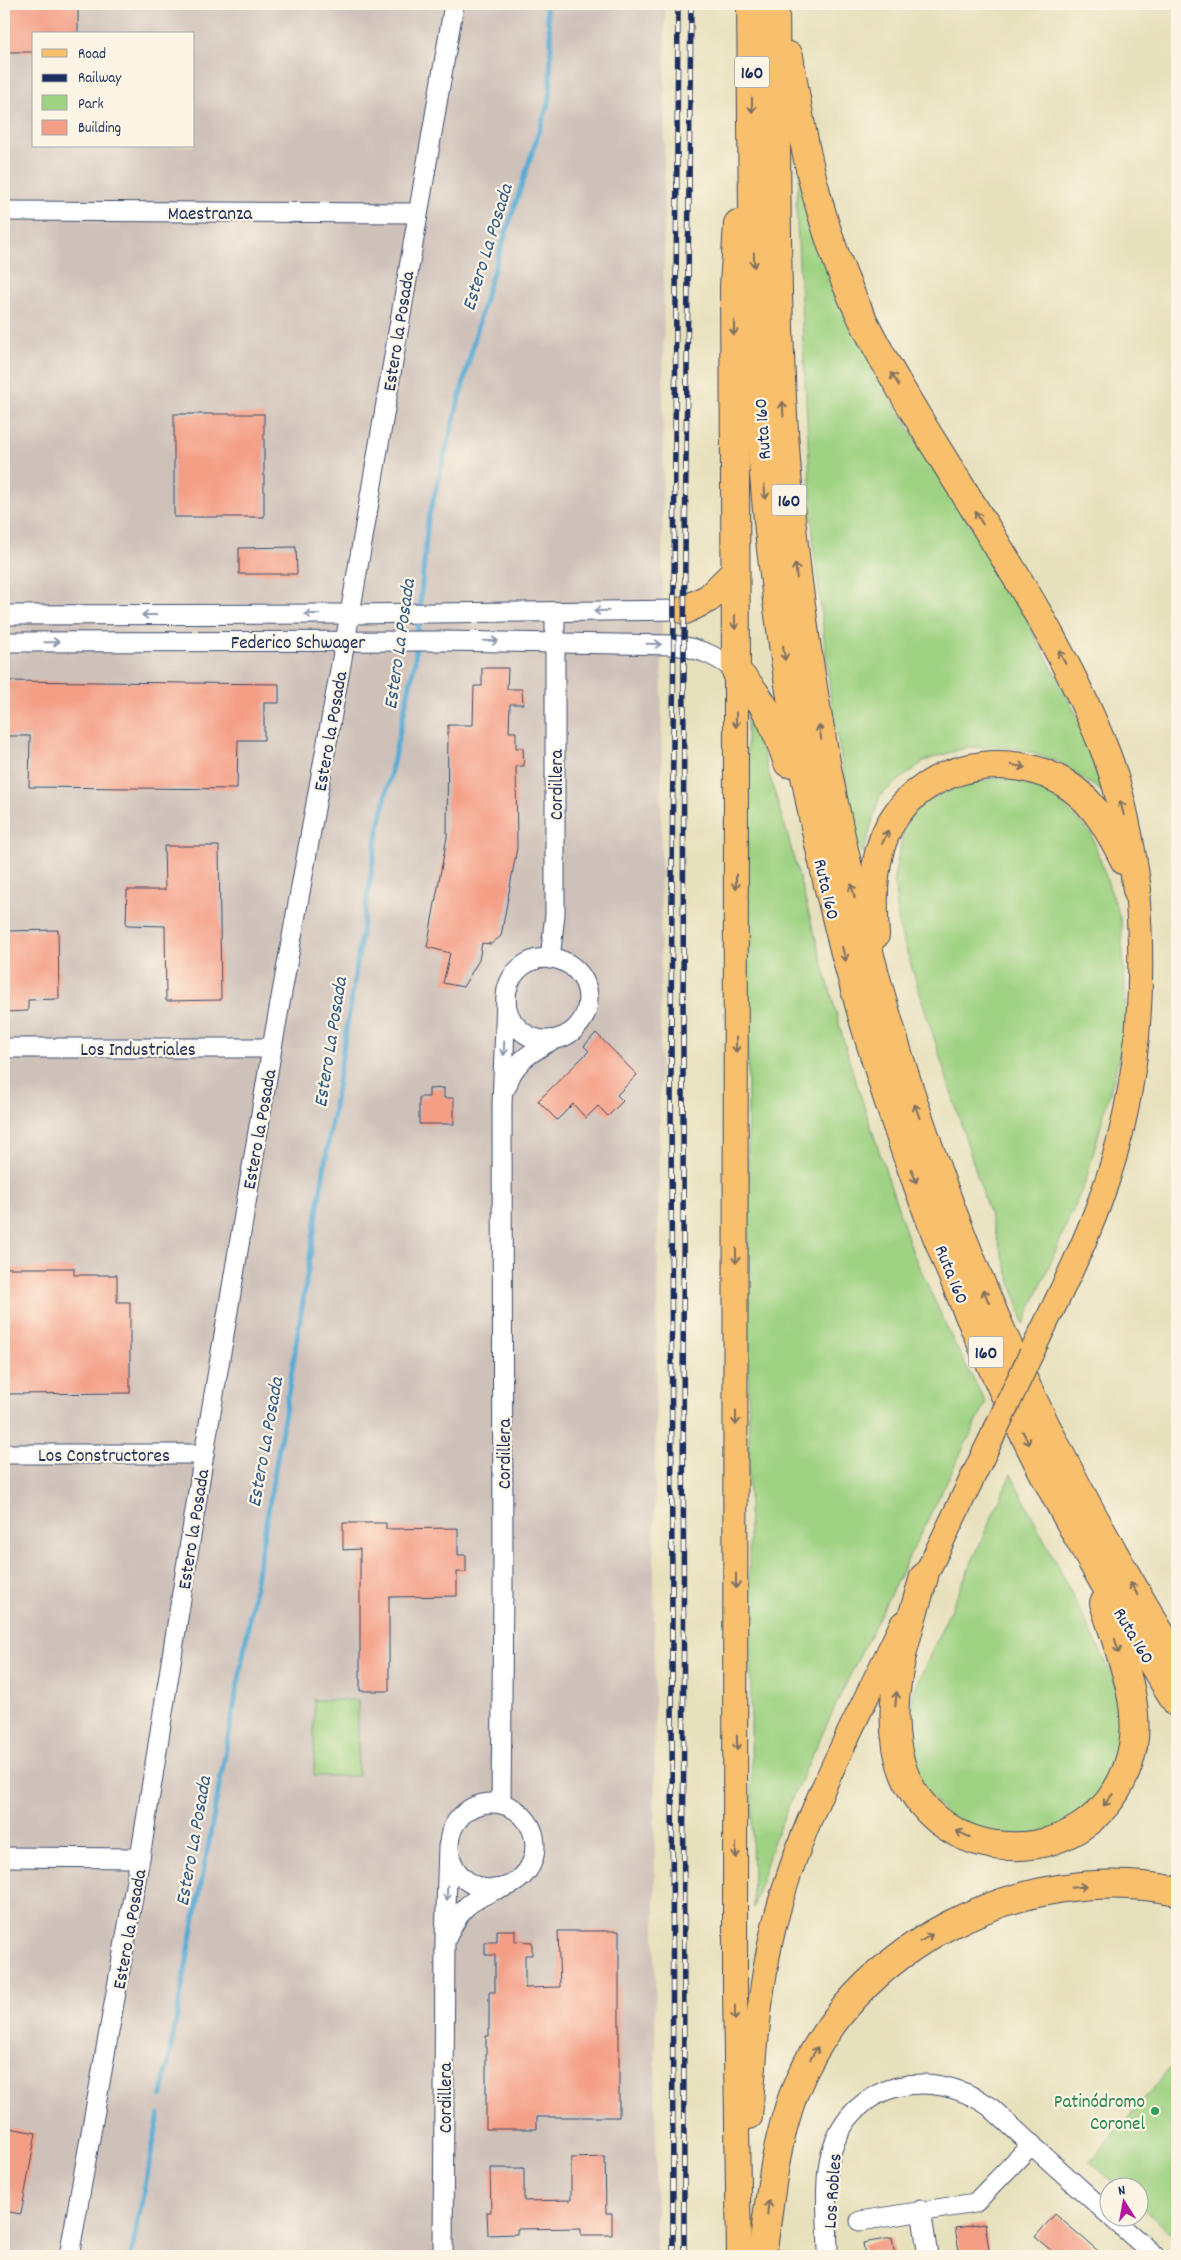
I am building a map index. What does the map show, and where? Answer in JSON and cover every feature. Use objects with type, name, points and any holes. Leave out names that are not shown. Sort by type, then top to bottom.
[{"type":"highway","name":"Ruta 160","points":[[751,4],[756,320],[766,505],[789,689],[816,838],[835,919],[857,1000],[892,1112],[923,1201],[980,1340],[1015,1416],[1093,1566],[1177,1703]]},
{"type":"highway","name":"Ruta 160","points":[[775,4],[779,333],[790,510],[807,657],[828,778],[856,901],[879,989],[908,1083],[953,1213],[1006,1340],[1084,1499],[1142,1604],[1177,1661]]},
{"type":"highway","points":[[781,4],[809,168],[824,225],[838,264],[861,318],[888,369],[1045,626],[1080,692],[1118,789],[1126,820],[1138,890]]},
{"type":"highway","points":[[752,141],[738,219],[734,286],[736,671],[759,697],[769,713],[816,838]]},
{"type":"highway","points":[[685,610],[709,598],[734,573]]},
{"type":"highway","points":[[879,989],[875,950],[875,870],[883,839],[897,814],[911,799],[930,784],[953,772],[977,766],[1009,765],[1041,771],[1065,783],[1086,800],[1105,824],[1138,890]]},
{"type":"highway","points":[[924,1577],[906,1639],[896,1695],[895,1730],[902,1767],[919,1800],[948,1827],[979,1841],[1012,1848],[1028,1847],[1044,1844],[1086,1824],[1118,1787],[1126,1771],[1133,1746],[1134,1733],[1130,1691],[1093,1566]]},
{"type":"highway","points":[[746,2255],[774,2167],[794,2094],[810,2060],[832,2025],[879,1972],[905,1951],[938,1931],[977,1912],[1026,1896],[1097,1885],[1143,1886],[1177,1891]]},
{"type":"main road","points":[[736,671],[735,1988],[746,2255]]},
{"type":"main road","points":[[746,2255],[758,2011],[774,1925],[794,1859],[813,1813],[1031,1354],[1088,1232],[1101,1199],[1120,1135],[1134,1065],[1140,1005],[1141,929],[1138,890]]},
{"type":"street","name":"Estero la Posada","points":[[69,2256],[140,1858],[204,1454],[272,1048],[350,614],[454,4]]},
{"type":"street","name":"Maestranza","points":[[4,211],[417,213]]},
{"type":"street","name":"Federico Schwager","points":[[4,615],[350,614],[685,610]]},
{"type":"street","name":"Cordillera","points":[[550,958],[555,914],[555,612]]},
{"type":"street","points":[[118,641],[120,615]]},
{"type":"street","name":"Federico Schwager","points":[[4,642],[443,641],[555,642],[692,647],[714,656],[736,671]]},
{"type":"street","name":"Cordillera","points":[[501,1804],[503,1590],[502,1105],[506,999],[508,986],[519,970],[536,960],[550,958],[563,961],[574,968],[583,979],[588,998],[584,1018],[576,1028],[565,1036],[552,1040],[530,1053],[517,1065],[510,1076],[502,1105]]},
{"type":"street","points":[[506,999],[508,1012],[515,1025],[525,1034],[538,1039],[552,1040]]},
{"type":"street","name":"Los Industriales","points":[[4,1048],[272,1048]]},
{"type":"street","name":"Los Constructores","points":[[4,1454],[204,1454]]},
{"type":"street","name":"Cordillera","points":[[443,2256],[445,1940],[448,1846],[451,1831],[459,1818],[471,1808],[486,1804],[501,1804],[513,1808],[524,1817],[531,1828],[535,1841],[530,1867],[522,1878],[510,1886],[497,1889],[473,1900],[462,1909],[445,1940]]},
{"type":"street","points":[[448,1846],[451,1861],[458,1874],[469,1883],[483,1888],[497,1889]]},
{"type":"street","points":[[4,1857],[140,1858]]},
{"type":"street","name":"Los Robles","points":[[828,2256],[829,2166],[836,2140],[842,2127],[858,2108],[886,2090],[919,2084],[936,2084],[964,2091],[989,2106],[1032,2144]]},
{"type":"street","points":[[860,2220],[975,2203],[1032,2144],[1098,2205]]},
{"type":"street","points":[[921,2210],[928,2256]]},
{"type":"street","points":[[1123,2228],[1155,2256]]},
{"type":"shaded area","points":[[4,4],[665,4],[660,1080],[654,1548],[656,2256],[4,2256]]},
{"type":"green space","points":[[800,173],[884,388],[1015,598],[1083,727],[1109,796],[1057,761],[1016,748],[968,747],[924,761],[880,795],[863,854],[857,843],[832,708],[813,539],[796,203]]},
{"type":"green space","points":[[747,711],[753,721],[788,837],[851,1067],[913,1253],[953,1341],[986,1403],[852,1671],[789,1805],[773,1843],[753,1908],[749,1540]]},
{"type":"green space","points":[[1002,777],[1050,792],[1091,833],[1121,921],[1127,1029],[1086,1180],[1024,1324],[899,927],[894,877],[905,824],[918,804],[963,785]]},
{"type":"green space","points":[[1011,1474],[1115,1680],[1125,1709],[1120,1770],[1076,1823],[1010,1840],[947,1815],[924,1789],[911,1757],[907,1723],[915,1689]]},
{"type":"green space","points":[[314,1700],[358,1700],[358,1776],[314,1776]]},
{"type":"green space","name":"Patinódromo Coronel","points":[[1177,2060],[1177,2238],[1148,2213],[1148,2178],[1109,2178],[1090,2162]]},
{"type":"building","points":[[4,4],[78,4],[78,32],[32,32],[32,52],[4,52]]},
{"type":"building","points":[[174,414],[264,414],[264,517],[174,517]]},
{"type":"building","points":[[296,547],[297,574],[239,574],[239,548]]},
{"type":"building","points":[[482,668],[508,668],[507,689],[522,689],[523,704],[510,704],[509,732],[516,732],[516,748],[523,748],[524,766],[516,766],[517,848],[501,936],[491,944],[482,943],[479,960],[463,987],[443,983],[450,953],[427,947],[447,837],[448,725],[473,725],[474,686],[482,686]]},
{"type":"building","points":[[4,681],[279,684],[279,703],[264,703],[264,740],[238,740],[237,789],[29,787],[30,736],[4,736]]},
{"type":"building","points":[[164,846],[219,846],[221,1000],[166,1001],[165,926],[126,925],[127,890],[165,890]]},
{"type":"building","points":[[58,930],[59,999],[28,1000],[28,1011],[4,1012],[4,931]]},
{"type":"building","points":[[596,1033],[637,1075],[617,1095],[623,1101],[608,1116],[598,1106],[586,1118],[573,1104],[557,1120],[538,1101],[589,1051],[584,1046]]},
{"type":"building","points":[[444,1088],[444,1098],[454,1098],[454,1124],[419,1124],[419,1097],[429,1097],[429,1089]]},
{"type":"building","points":[[4,1268],[74,1268],[74,1275],[117,1275],[117,1302],[130,1302],[130,1393],[4,1394]]},
{"type":"building","points":[[343,1523],[386,1523],[386,1529],[458,1528],[458,1555],[466,1555],[466,1572],[457,1572],[457,1596],[389,1597],[389,1691],[360,1691],[360,1549],[343,1550]]},
{"type":"building","points":[[497,1930],[515,1930],[515,1941],[532,1942],[532,1955],[525,1955],[525,1988],[560,1987],[558,1931],[619,1931],[619,2117],[537,2117],[537,2129],[486,2129],[486,2036],[489,2036],[489,1992],[495,1992],[495,1955],[485,1955],[485,1942],[497,1942]]},
{"type":"building","points":[[4,2127],[36,2133],[21,2214],[4,2211]]},
{"type":"building","points":[[605,2157],[606,2213],[612,2213],[612,2235],[581,2235],[581,2228],[517,2229],[517,2234],[488,2235],[487,2212],[491,2212],[490,2168],[524,2168],[524,2201],[571,2200],[571,2158]]},
{"type":"building","points":[[1055,2214],[1104,2256],[1058,2256],[1035,2237]]},
{"type":"building","points":[[985,2224],[990,2256],[960,2256],[955,2228]]},
{"type":"building","points":[[892,2238],[895,2256],[865,2256],[863,2243]]},
{"type":"waterway","name":"Estero La Posada","points":[[417,637],[428,520],[487,291],[550,98],[551,38],[545,4]]},
{"type":"waterway","name":"Estero La Posada","points":[[162,2096],[242,1662],[289,1389],[378,831],[415,662],[416,646]]},
{"type":"waterway","name":"Estero La Posada","points":[[131,2256],[159,2115]]},
{"type":"railway","points":[[673,2256],[671,1039],[678,4]]},
{"type":"railway","points":[[684,2256],[684,646],[691,4]]},
{"type":"place","name":"Patinódromo Coronel","points":[[1155,2111]]}]
